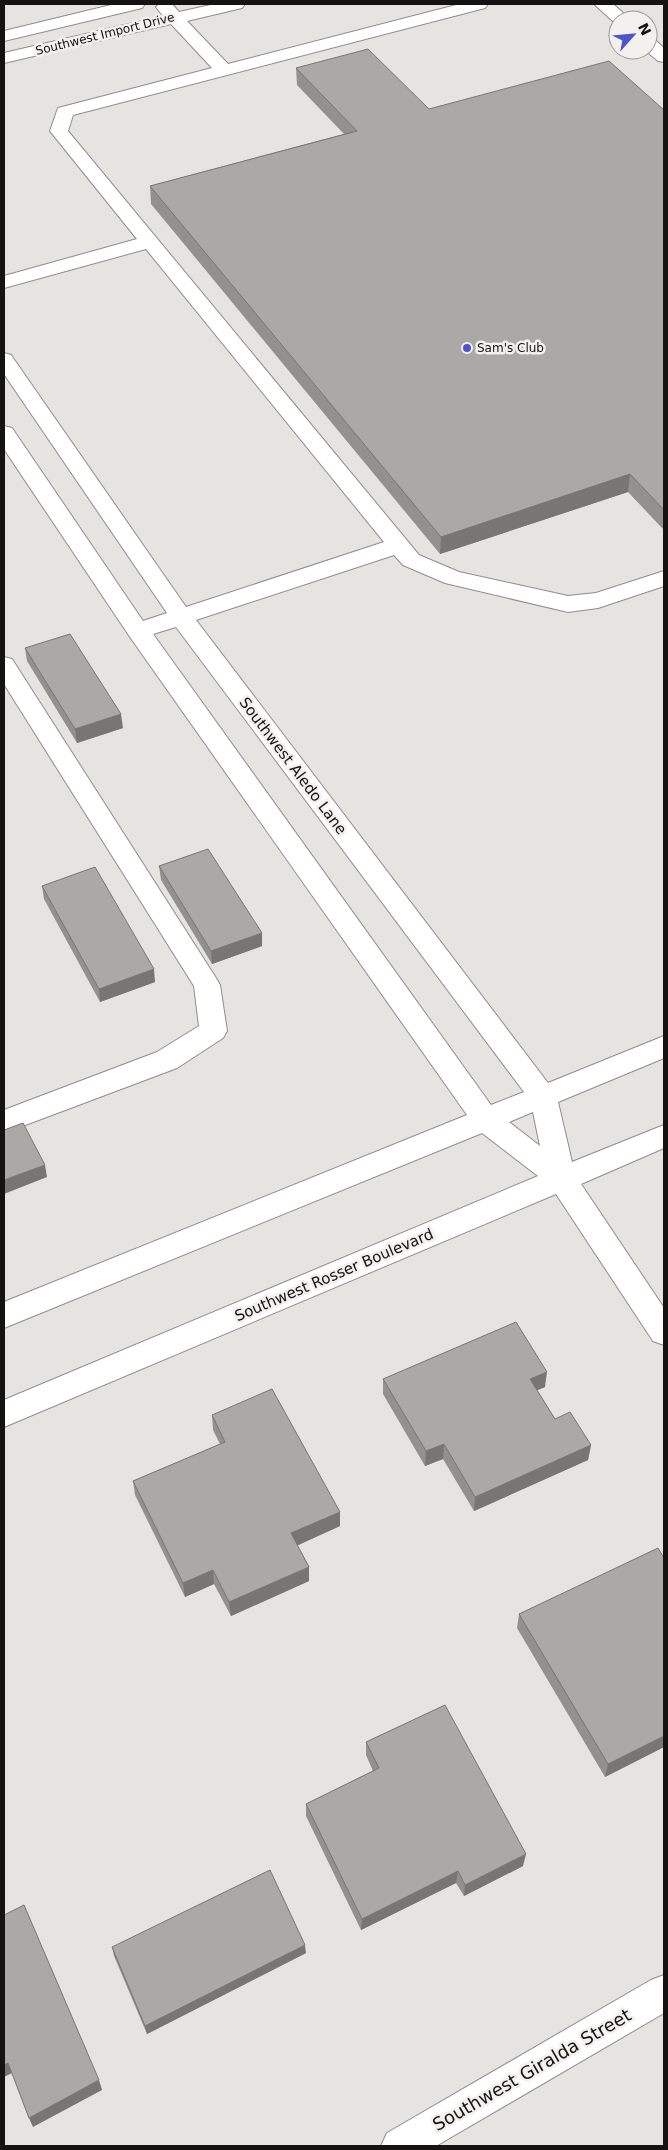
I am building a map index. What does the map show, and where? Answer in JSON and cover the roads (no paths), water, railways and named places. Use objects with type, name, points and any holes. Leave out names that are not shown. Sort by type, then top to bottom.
[{"type":"street","name":"Southwest Import Drive","points":[[4,36],[136,4]]},
{"type":"street","points":[[162,4],[224,70]]},
{"type":"street","name":"Southwest Import Drive","points":[[4,58],[236,4]]},
{"type":"street","points":[[479,4],[65,112],[59,131],[411,560],[453,578],[568,604],[598,600],[664,578]]},
{"type":"street","points":[[4,282],[150,242]]},
{"type":"street","name":"Southwest Aledo Lane","points":[[4,359],[181,617],[543,1097],[562,1179]]},
{"type":"street","name":"Southwest Aledo Lane","points":[[4,433],[138,630],[487,1121],[562,1179],[664,1332]]},
{"type":"street","points":[[138,630],[400,545]]},
{"type":"street","points":[[4,665],[207,986],[214,1031],[167,1060],[4,1122]]},
{"type":"street","points":[[4,1315],[380,1161],[487,1121],[664,1047]]},
{"type":"street","name":"Southwest Rosser Boulevard","points":[[4,1414],[664,1136]]},
{"type":"street","name":"Southwest Giralda Street","points":[[400,2146],[664,1993]]},
{"type":"place","name":"Sam's Club","points":[[467,348]]}]
